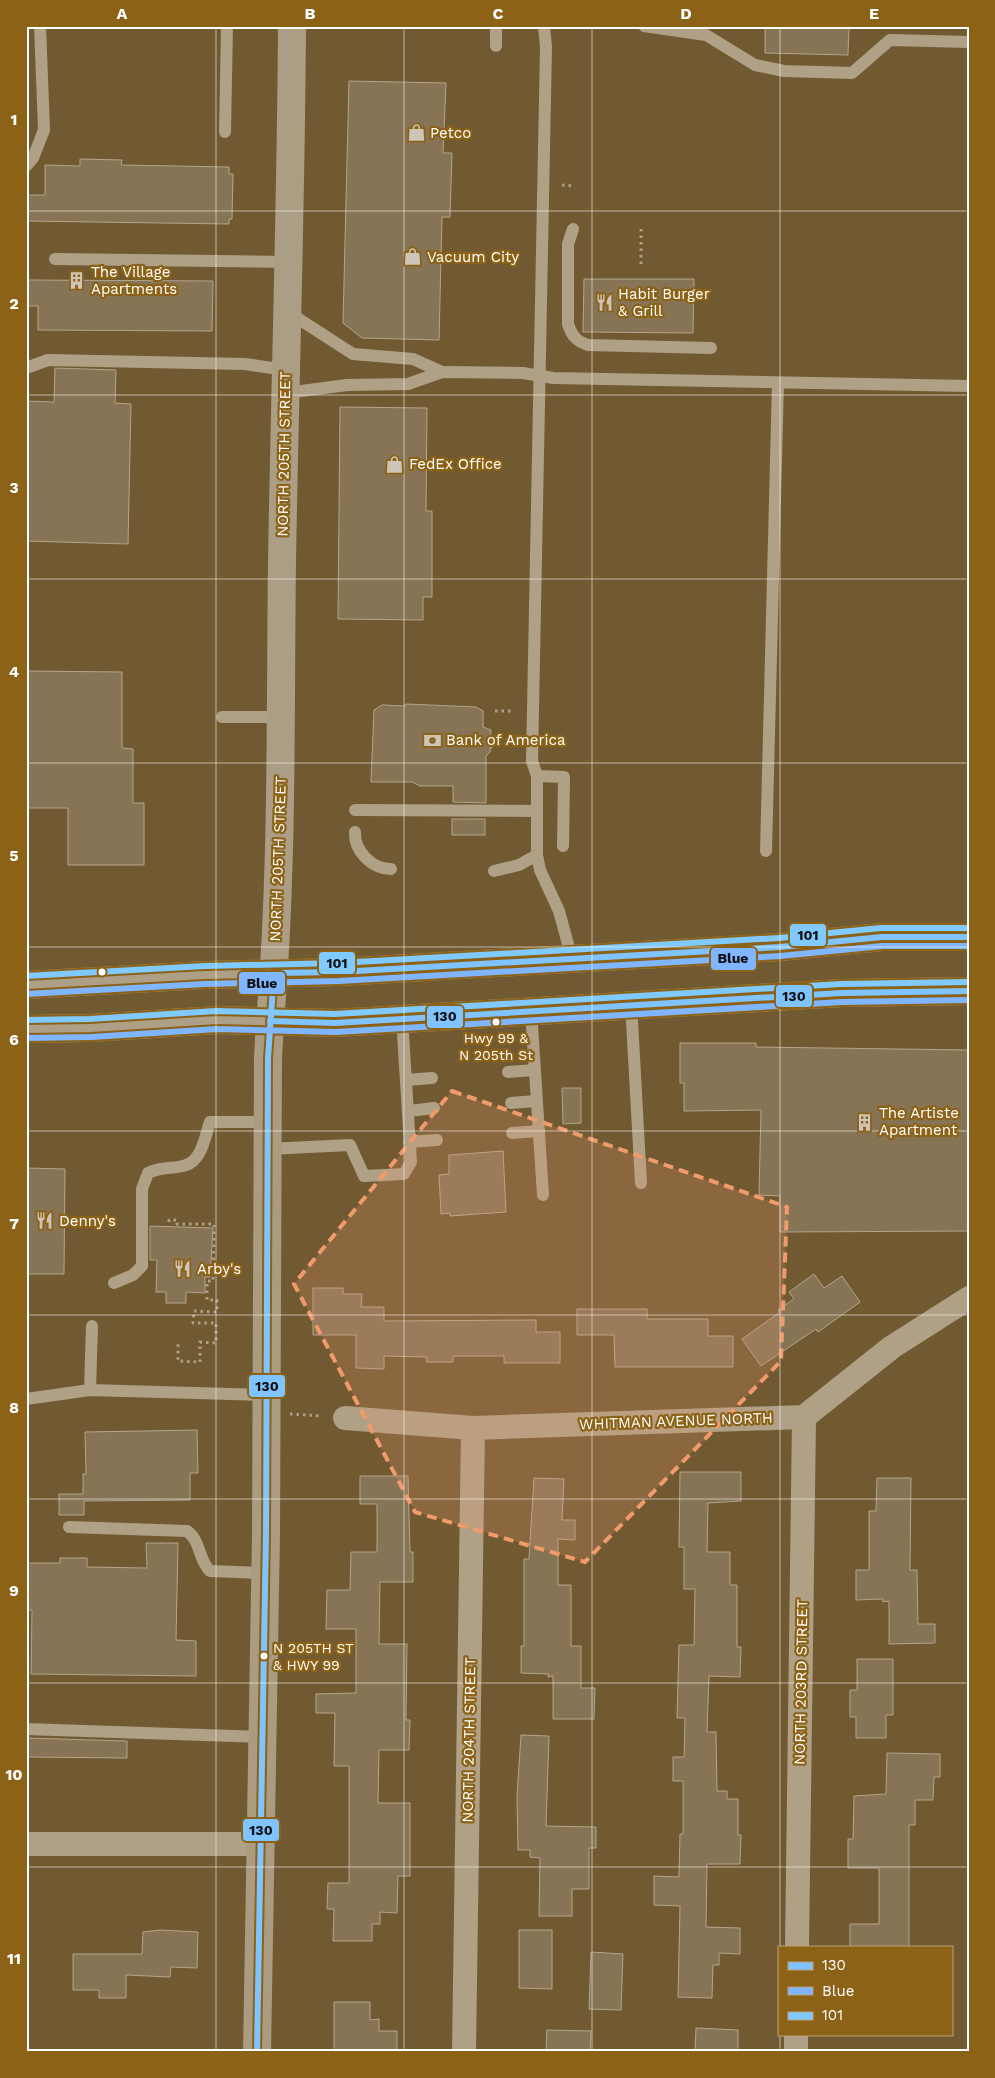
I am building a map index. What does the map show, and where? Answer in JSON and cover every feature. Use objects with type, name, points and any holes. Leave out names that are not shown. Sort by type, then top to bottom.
[{"type":"highway","points":[[26,985],[339,972],[572,959],[780,947],[882,937],[969,937]]},
{"type":"highway","points":[[26,1029],[90,1028],[217,1020],[335,1022],[631,1003],[842,993],[969,991]]},
{"type":"main road","name":"NORTH 205TH STREET","points":[[270,1021],[274,974],[282,717],[282,563],[292,26]]},
{"type":"street","name":"NORTH 205TH STREET","points":[[257,2052],[265,1573],[270,1021]]},
{"type":"street","points":[[804,1417],[892,1346],[969,1298]]},
{"type":"street","name":"WHITMAN AVENUE NORTH","points":[[345,1418],[473,1428],[804,1417]]},
{"type":"street","name":"NORTH 203RD STREET","points":[[797,1946],[804,1417]]},
{"type":"street","name":"NORTH 204TH STREET","points":[[464,2052],[473,1428]]},
{"type":"street","points":[[26,1844],[260,1844]]},
{"type":"street","points":[[796,2036],[796,2052]]},
{"type":"lane","points":[[26,166],[33,158],[44,130],[40,26]]},
{"type":"lane","points":[[225,132],[227,26]]},
{"type":"lane","points":[[496,26],[496,46]]},
{"type":"lane","points":[[544,26],[545,96],[532,761],[537,776],[537,855],[540,870],[564,925],[572,959]]},
{"type":"lane","points":[[644,26],[706,35],[755,66],[784,71],[852,73],[890,40],[969,42]]},
{"type":"lane","points":[[573,228],[568,244],[568,324],[572,334],[578,341],[588,345],[711,348]]},
{"type":"lane","points":[[55,259],[288,262]]},
{"type":"lane","points":[[287,311],[353,354],[413,359],[442,372]]},
{"type":"lane","points":[[26,368],[48,360],[246,364],[286,381],[346,385],[408,384],[442,372],[523,373],[553,378],[969,386]]},
{"type":"lane","points":[[766,850],[778,383]]},
{"type":"lane","points":[[222,716],[282,717]]},
{"type":"lane","points":[[537,776],[564,777],[562,846]]},
{"type":"lane","points":[[355,810],[537,811]]},
{"type":"lane","points":[[355,832],[360,849],[370,863],[391,870]]},
{"type":"lane","points":[[494,871],[519,865],[537,855]]},
{"type":"lane","points":[[631,1003],[641,1183]]},
{"type":"lane","points":[[531,1010],[543,1195]]},
{"type":"lane","points":[[268,1149],[350,1145],[364,1176],[404,1174],[411,1162],[402,1018]]},
{"type":"lane","points":[[508,1072],[534,1070]]},
{"type":"lane","points":[[407,1080],[432,1078]]},
{"type":"lane","points":[[511,1103],[536,1101]]},
{"type":"lane","points":[[409,1111],[434,1108]]},
{"type":"lane","points":[[114,1283],[133,1275],[142,1266],[142,1189],[148,1173],[161,1167],[186,1165],[200,1154],[210,1122],[268,1122]]},
{"type":"lane","points":[[512,1133],[539,1131]]},
{"type":"lane","points":[[409,1142],[437,1140]]},
{"type":"lane","points":[[90,1390],[92,1326]]},
{"type":"lane","points":[[26,1399],[90,1390],[267,1395]]},
{"type":"lane","points":[[69,1527],[187,1531],[195,1537],[204,1564],[210,1571],[265,1573]]},
{"type":"lane","points":[[26,1729],[262,1737]]},
{"type":"path","points":[[558,185],[574,186]]},
{"type":"path","points":[[641,228],[641,264]]},
{"type":"path","points":[[495,711],[520,711]]},
{"type":"path","points":[[169,1222],[169,1220],[177,1220],[177,1224],[214,1224],[213,1281],[207,1281],[207,1300],[217,1300],[217,1312],[194,1311],[193,1323],[216,1323],[216,1343],[200,1342],[200,1362],[178,1362],[178,1341]]},
{"type":"path","points":[[287,1413],[345,1418]]},
{"type":"highlighted area","points":[[452,1091],[787,1207],[781,1361],[585,1562],[415,1512],[294,1284]]},
{"type":"building","points":[[765,26],[849,26],[848,55],[765,53]]},
{"type":"building","points":[[349,81],[446,83],[443,153],[452,153],[450,217],[442,217],[439,340],[362,338],[343,323]]},
{"type":"building","points":[[80,159],[122,160],[121,165],[229,167],[229,174],[233,174],[232,219],[229,219],[229,224],[26,221],[26,195],[45,195],[45,165],[80,166]]},
{"type":"building","points":[[584,279],[694,279],[693,333],[583,332]]},
{"type":"building","name":"The Village Apartments","points":[[26,280],[213,281],[212,331],[38,330],[38,306],[26,306]]},
{"type":"building","points":[[55,368],[116,370],[115,403],[131,404],[128,544],[26,541],[26,401],[54,402]]},
{"type":"building","points":[[340,407],[427,408],[426,511],[432,511],[432,597],[423,597],[423,620],[338,619]]},
{"type":"building","points":[[26,671],[122,672],[122,748],[133,749],[133,803],[144,803],[144,865],[68,865],[68,808],[26,808]]},
{"type":"building","name":"Bank of America","points":[[406,704],[476,707],[483,711],[483,727],[491,730],[490,752],[486,756],[486,803],[453,802],[453,786],[420,786],[412,782],[371,782],[374,710],[382,705],[405,706]]},
{"type":"building","points":[[452,819],[485,819],[485,835],[452,835]]},
{"type":"building","name":"The Artiste Apartment","points":[[680,1043],[756,1043],[756,1047],[969,1050],[969,1231],[780,1232],[780,1196],[759,1195],[761,1110],[684,1111],[684,1083],[680,1083]]},
{"type":"building","points":[[562,1088],[581,1088],[581,1123],[563,1124]]},
{"type":"building","points":[[503,1151],[506,1212],[450,1216],[450,1213],[441,1214],[439,1175],[449,1174],[449,1155]]},
{"type":"building","name":"Denny's","points":[[26,1168],[65,1169],[64,1274],[26,1274]]},
{"type":"building","name":"Arby's","points":[[150,1226],[213,1228],[210,1277],[205,1277],[205,1293],[186,1292],[186,1303],[166,1303],[166,1292],[156,1292],[157,1260],[150,1260]]},
{"type":"building","points":[[814,1274],[824,1288],[842,1276],[860,1302],[818,1332],[816,1329],[761,1366],[742,1339],[780,1312],[778,1310],[794,1299],[789,1292]]},
{"type":"building","points":[[313,1288],[343,1288],[343,1294],[362,1294],[361,1307],[384,1307],[384,1321],[536,1320],[536,1332],[560,1332],[560,1363],[504,1363],[504,1356],[453,1356],[453,1362],[426,1362],[427,1357],[384,1356],[384,1369],[356,1368],[356,1335],[313,1335]]},
{"type":"building","points":[[577,1309],[647,1309],[647,1319],[708,1319],[708,1336],[733,1336],[733,1367],[615,1367],[614,1335],[577,1335]]},
{"type":"building","points":[[197,1430],[198,1473],[190,1473],[190,1500],[84,1501],[84,1515],[59,1515],[59,1494],[83,1494],[83,1474],[86,1474],[85,1432]]},
{"type":"building","points":[[680,1472],[741,1472],[741,1501],[708,1503],[707,1552],[730,1552],[730,1585],[737,1585],[737,1647],[741,1647],[740,1677],[709,1676],[707,1732],[716,1732],[717,1791],[727,1791],[727,1799],[738,1799],[738,1835],[741,1835],[740,1864],[707,1864],[706,1927],[740,1928],[740,1954],[719,1953],[719,1965],[713,1965],[712,1998],[678,1997],[680,1906],[654,1905],[654,1876],[679,1877],[680,1834],[683,1834],[683,1781],[673,1781],[673,1757],[684,1757],[685,1718],[677,1718],[679,1645],[694,1645],[695,1589],[684,1589],[684,1547],[679,1547]]},
{"type":"building","points":[[360,1476],[408,1476],[410,1552],[413,1552],[413,1582],[380,1582],[379,1644],[407,1644],[406,1720],[410,1720],[409,1750],[379,1750],[378,1803],[410,1803],[410,1876],[398,1876],[397,1913],[380,1912],[380,1924],[372,1924],[372,1941],[333,1941],[334,1909],[327,1909],[328,1883],[349,1883],[349,1766],[334,1766],[335,1713],[316,1713],[316,1694],[356,1693],[356,1629],[326,1629],[327,1590],[350,1590],[351,1552],[377,1552],[377,1504],[360,1504]]},
{"type":"building","points":[[534,1478],[564,1479],[562,1520],[575,1520],[575,1540],[558,1539],[558,1585],[571,1585],[571,1646],[581,1646],[581,1688],[595,1688],[594,1719],[553,1719],[553,1676],[548,1677],[549,1674],[521,1673],[521,1646],[524,1646],[524,1559],[529,1559]]},
{"type":"building","points":[[877,1478],[911,1478],[910,1570],[917,1570],[918,1624],[935,1624],[935,1643],[889,1644],[889,1601],[883,1602],[883,1599],[856,1600],[856,1570],[869,1570],[869,1511],[876,1511]]},
{"type":"building","points":[[146,1543],[178,1543],[176,1640],[196,1641],[196,1676],[31,1674],[32,1610],[26,1610],[26,1563],[60,1563],[60,1558],[87,1558],[87,1567],[147,1568]]},
{"type":"building","points":[[857,1659],[893,1659],[893,1715],[886,1715],[886,1738],[856,1738],[856,1717],[850,1717],[850,1690],[857,1690]]},
{"type":"building","points":[[521,1735],[549,1736],[546,1826],[596,1827],[596,1848],[589,1848],[589,1889],[572,1889],[572,1916],[539,1916],[540,1858],[530,1857],[530,1850],[518,1850],[517,1796]]},
{"type":"building","points":[[26,1738],[127,1741],[127,1758],[26,1757]]},
{"type":"building","points":[[887,1753],[940,1754],[940,1777],[934,1777],[933,1800],[915,1800],[915,1825],[909,1825],[909,1946],[850,1946],[850,1924],[879,1924],[879,1868],[848,1868],[848,1839],[853,1839],[854,1796],[886,1794]]},
{"type":"building","points":[[160,1930],[198,1932],[197,1968],[171,1967],[170,1977],[126,1975],[126,1998],[99,1998],[99,1990],[73,1990],[73,1954],[142,1954],[143,1932]]},
{"type":"building","points":[[519,1930],[552,1930],[552,1989],[519,1988]]},
{"type":"building","points":[[591,1952],[623,1954],[621,2010],[589,2009]]},
{"type":"building","points":[[334,2002],[370,2002],[370,2020],[379,2019],[379,2031],[397,2031],[397,2052],[334,2052]]},
{"type":"building","points":[[696,2028],[738,2030],[738,2052],[695,2052]]},
{"type":"building","points":[[547,2030],[591,2031],[590,2052],[546,2052]]},
{"type":"transit line","name":"101","points":[[26,976],[205,966],[339,963],[779,938],[881,928],[969,928]]},
{"type":"transit line","name":"130","points":[[257,2052],[266,1533],[268,1058],[274,973],[339,972],[780,947],[882,937],[969,937]]},
{"type":"transit line","name":"Blue","points":[[26,994],[205,984],[339,981],[780,956],[882,946],[969,946]]},
{"type":"transit line","name":"101","points":[[26,1020],[90,1019],[216,1011],[335,1014],[841,984],[969,982]]},
{"type":"transit line","name":"130","points":[[270,1021],[335,1023],[842,993],[969,991]]},
{"type":"transit line","name":"Blue","points":[[26,1038],[91,1037],[217,1029],[336,1032],[842,1002],[969,1000]]},
{"type":"place","name":"Petco","points":[[416,133]]},
{"type":"place","name":"Vacuum City","points":[[413,257]]},
{"type":"place","name":"The Village Apartments","points":[[77,281]]},
{"type":"place","name":"Habit Burger & Grill","points":[[604,303]]},
{"type":"place","name":"FedEx Office","points":[[395,464]]},
{"type":"place","name":"Bank of America","points":[[432,740]]},
{"type":"place","name":"Hwy 99 & N 205th St","points":[[496,1022]]},
{"type":"place","name":"The Artiste Apartment","points":[[865,1122]]},
{"type":"place","name":"Denny's","points":[[45,1221]]},
{"type":"place","name":"Arby's","points":[[183,1269]]},
{"type":"place","name":"N 205TH ST & HWY 99","points":[[264,1656]]}]
